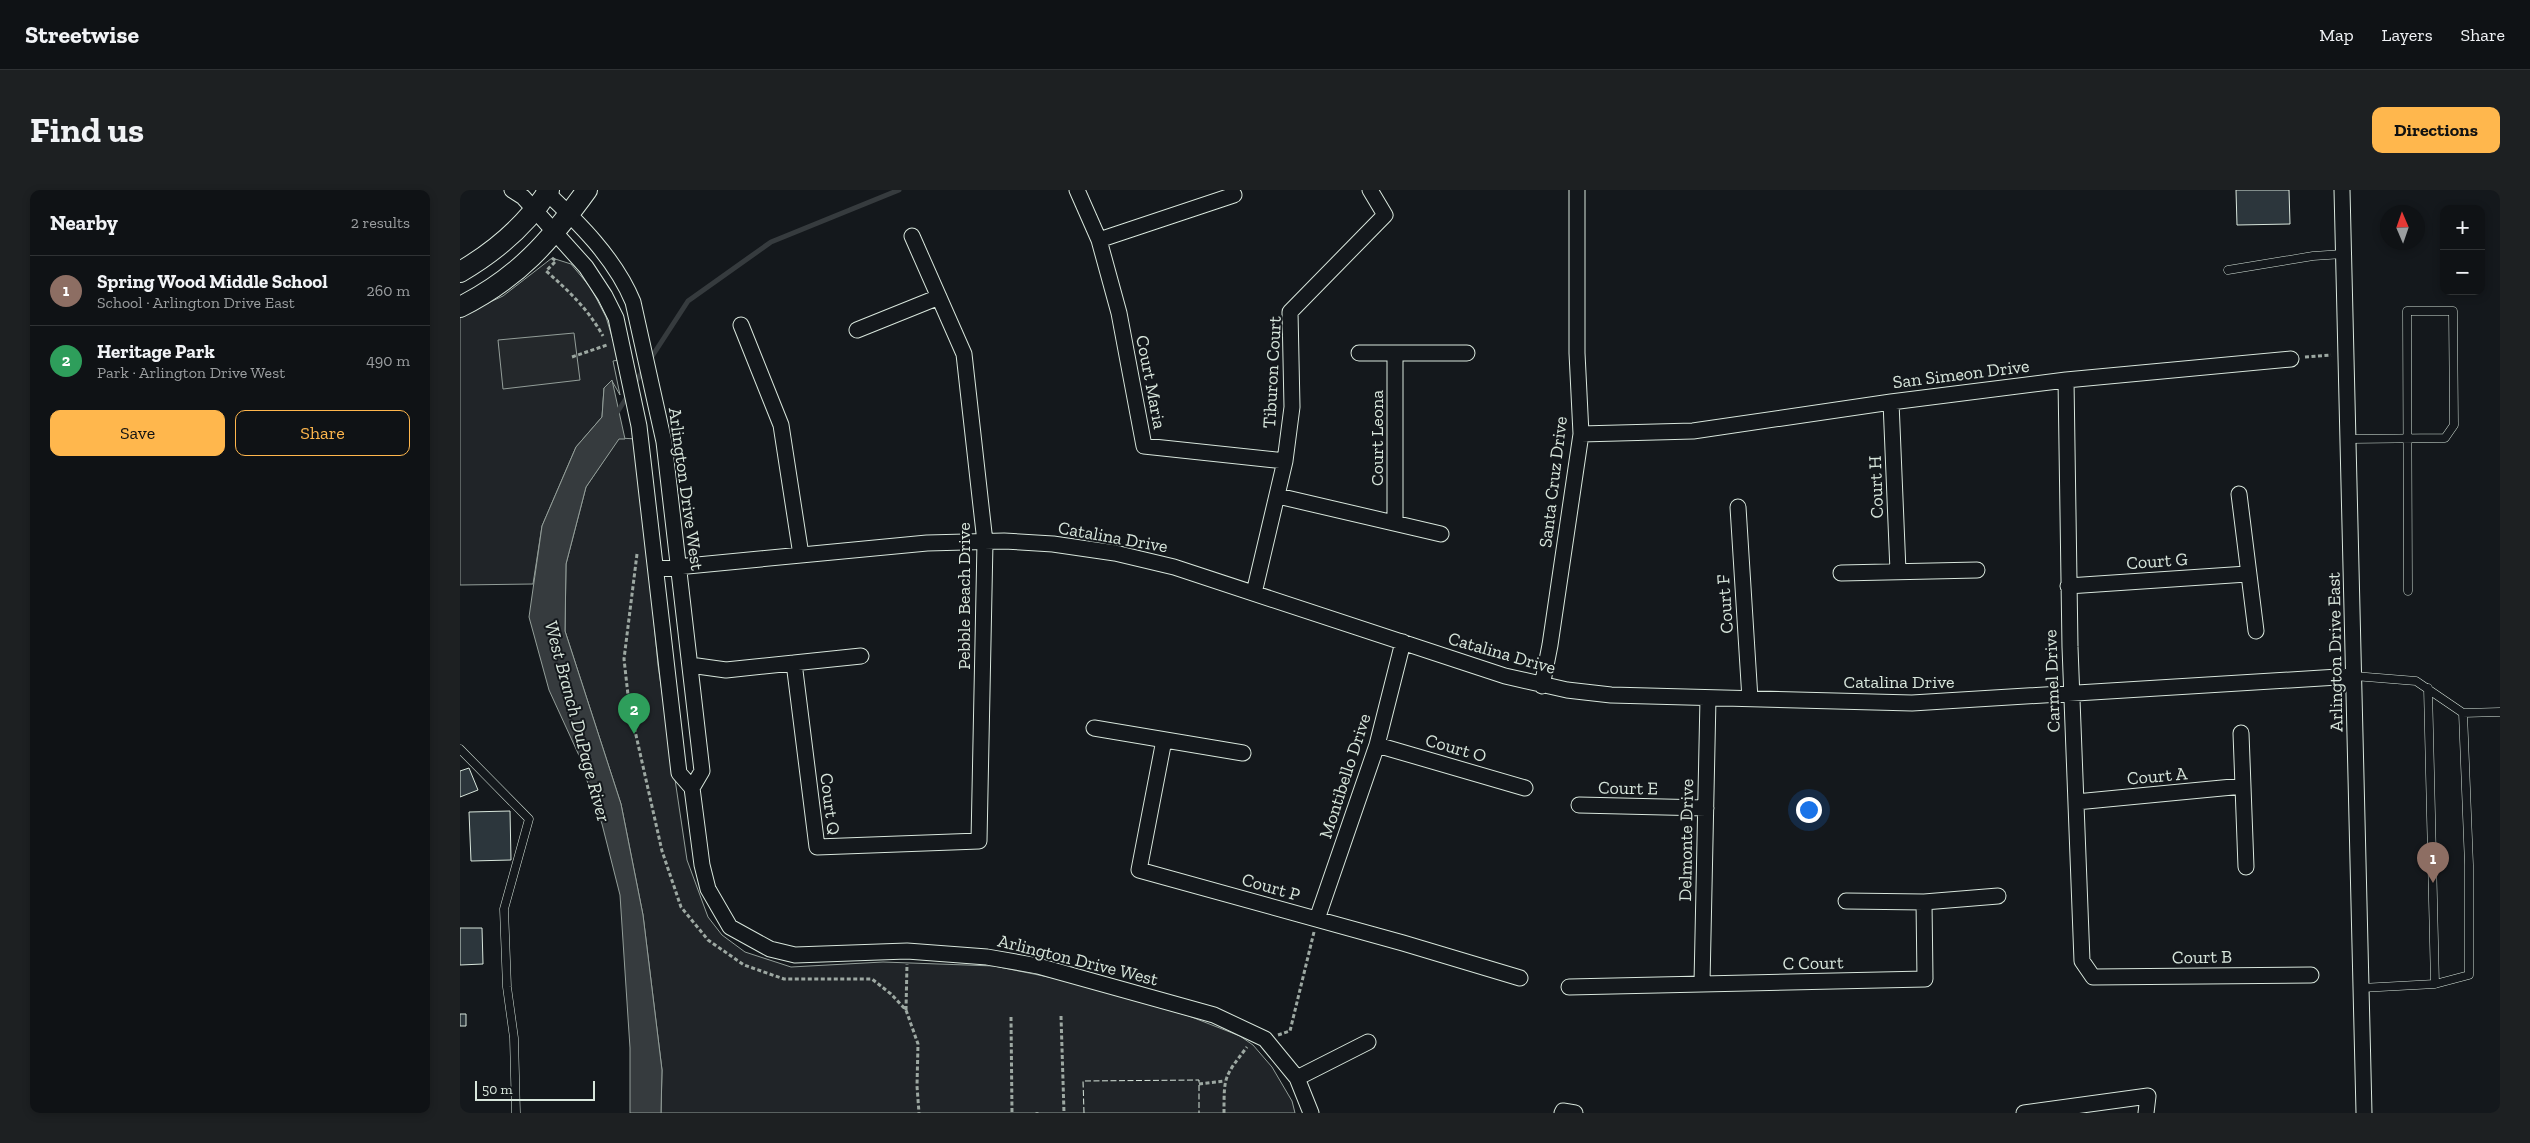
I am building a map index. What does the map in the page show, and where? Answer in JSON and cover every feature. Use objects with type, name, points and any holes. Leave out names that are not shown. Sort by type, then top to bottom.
[{"type":"main road","points":[[460,307],[500,284],[542,248],[557,232],[587,190]]},
{"type":"main road","points":[[460,272],[501,243],[535,210],[547,191]]},
{"type":"street","name":"Arlington Drive West","points":[[512,190],[522,197],[557,232],[586,266],[616,318],[618,353],[639,426],[679,773],[692,788],[702,865],[708,889],[730,927],[770,949],[795,955],[907,951],[987,957],[1038,966],[1214,1015],[1265,1039],[1297,1078],[1311,1113]]},
{"type":"street","name":"Court Maria","points":[[1077,190],[1099,240],[1119,313],[1144,446],[1285,461]]},
{"type":"street","name":"Tiburon Court","points":[[1254,593],[1278,496],[1292,408],[1290,312],[1385,215],[1370,190]]},
{"type":"street","name":"Santa Cruz Drive","points":[[1542,686],[1550,645],[1581,434],[1577,353],[1577,190]]},
{"type":"street","name":"Arlington Drive East","points":[[2342,190],[2364,1113]]},
{"type":"street","name":"Arlington Drive West","points":[[547,191],[584,228],[628,289],[640,330],[664,442],[690,665],[702,771],[692,788]]},
{"type":"street","points":[[1099,240],[1234,195]]},
{"type":"street","name":"Pebble Beach Drive","points":[[912,236],[964,354],[985,542],[980,841]]},
{"type":"street","points":[[857,330],[939,297]]},
{"type":"street","points":[[740,325],[781,425],[801,554]]},
{"type":"street","points":[[1359,353],[1467,353]]},
{"type":"street","name":"Court Leona","points":[[1395,353],[1395,523]]},
{"type":"street","name":"San Simeon Drive","points":[[1581,434],[1693,431],[1891,402],[2066,380],[2291,359]]},
{"type":"street","name":"Carmel Drive","points":[[2066,380],[2068,586],[2082,961],[2093,977]]},
{"type":"street","name":"Court H","points":[[1891,402],[1898,571]]},
{"type":"street","points":[[2238,494],[2256,631]]},
{"type":"street","points":[[1278,496],[1441,534]]},
{"type":"street","name":"Court F","points":[[1738,506],[1750,699]]},
{"type":"street","name":"Catalina Drive","points":[[656,569],[928,543],[1054,544],[1115,553],[1174,567],[1505,676],[1542,686],[1611,695],[1912,703],[2354,676]]},
{"type":"street","points":[[1841,573],[1977,570]]},
{"type":"street","name":"Court G","points":[[2068,586],[2247,574]]},
{"type":"street","name":"Montibello Drive","points":[[1317,919],[1377,745],[1403,642]]},
{"type":"street","points":[[690,665],[726,670],[861,656]]},
{"type":"street","name":"Court Q","points":[[794,663],[817,847],[980,841]]},
{"type":"street","name":"Delmonte Drive","points":[[1702,983],[1708,698]]},
{"type":"street","points":[[1094,728],[1242,754]]},
{"type":"street","points":[[2241,733],[2246,867]]},
{"type":"street","name":"Court P","points":[[1164,740],[1139,870],[1520,978]]},
{"type":"street","name":"Court O","points":[[1377,745],[1526,788]]},
{"type":"street","name":"Court A","points":[[2076,802],[2242,786]]},
{"type":"street","name":"Court E","points":[[1579,805],[1706,808]]},
{"type":"street","points":[[1846,901],[1924,902],[1998,896]]},
{"type":"street","name":"C Court","points":[[1569,987],[1925,979],[1924,902]]},
{"type":"street","name":"Court B","points":[[2093,977],[2311,975]]},
{"type":"street","points":[[1297,1078],[1368,1042]]},
{"type":"street","points":[[2024,1113],[2148,1096],[2146,1113]]},
{"type":"street","points":[[1562,1113],[1562,1111],[1575,1113]]},
{"type":"lane","points":[[2228,270],[2313,256],[2343,254]]},
{"type":"lane","points":[[2348,439],[2407,439],[2445,438],[2454,425],[2453,312],[2407,311],[2407,439],[2408,591]]},
{"type":"lane","points":[[2354,676],[2416,681],[2463,713],[2500,712]]},
{"type":"lane","points":[[2428,688],[2435,984]]},
{"type":"lane","points":[[2361,988],[2435,984],[2469,975],[2469,866],[2463,713]]},
{"type":"lane","points":[[460,749],[530,819],[504,910],[506,987],[514,1038],[516,1113]]},
{"type":"path","points":[[556,261],[546,271],[576,297],[592,317],[608,344],[618,353]]},
{"type":"path","points":[[572,357],[608,344]]},
{"type":"path","points":[[2291,359],[2346,353]]},
{"type":"path","points":[[638,546],[624,659],[629,704],[662,851],[681,907],[708,940],[744,965],[784,979],[872,979],[906,1010]]},
{"type":"path","points":[[1224,1113],[1225,1081],[1228,1072],[1248,1047],[1290,1031],[1317,919]]},
{"type":"path","points":[[907,951],[906,1010],[918,1044],[917,1086],[919,1113]]},
{"type":"path","points":[[1061,1016],[1064,1113]]},
{"type":"path","points":[[1011,1017],[1012,1113]]},
{"type":"path","points":[[1199,1084],[1225,1081]]},
{"type":"shaded area","points":[[552,258],[571,264],[591,288],[606,317],[619,360],[613,361],[620,395],[612,381],[604,388],[602,417],[576,447],[542,526],[533,584],[460,585],[460,316],[503,296]]},
{"type":"shaded area","points":[[574,333],[580,380],[503,389],[498,340]]},
{"type":"shaded area","points":[[619,438],[637,439],[658,665],[687,860],[708,917],[722,935],[745,952],[791,967],[883,962],[994,966],[1078,983],[1189,1016],[1240,1036],[1253,1045],[1272,1067],[1292,1101],[1295,1113],[661,1113],[662,1070],[643,915],[621,804],[565,631],[566,564],[586,487]]},
{"type":"water","points":[[612,380],[625,439],[619,439],[586,487],[566,564],[565,631],[621,804],[643,915],[662,1070],[661,1113],[630,1113],[630,1048],[620,895],[602,824],[592,799],[582,762],[549,690],[529,617],[542,526],[576,447],[602,417],[604,388]]},
{"type":"building","points":[[2236,190],[2289,190],[2290,224],[2237,225]]},
{"type":"building","points":[[469,768],[478,790],[460,797],[460,771]]},
{"type":"building","points":[[510,811],[511,860],[471,861],[469,812]]},
{"type":"building","points":[[460,928],[482,928],[483,964],[460,965]]},
{"type":"building","points":[[460,1014],[466,1014],[466,1026],[460,1026]]},
{"type":"waterway","name":"West Branch DuPage River","points":[[649,361],[688,301],[771,242],[899,190]]},
{"type":"waterway","name":"West Branch DuPage River","points":[[634,384],[645,368]]},
{"type":"waterway","name":"West Branch DuPage River","points":[[616,414],[629,394]]},
{"type":"fence","points":[[1084,1113],[1083,1081],[1199,1080],[1199,1113]]},
{"type":"place","name":"Heritage Park","points":[[634,734]]},
{"type":"place","name":"Spring Wood Middle School","points":[[2433,883]]}]
